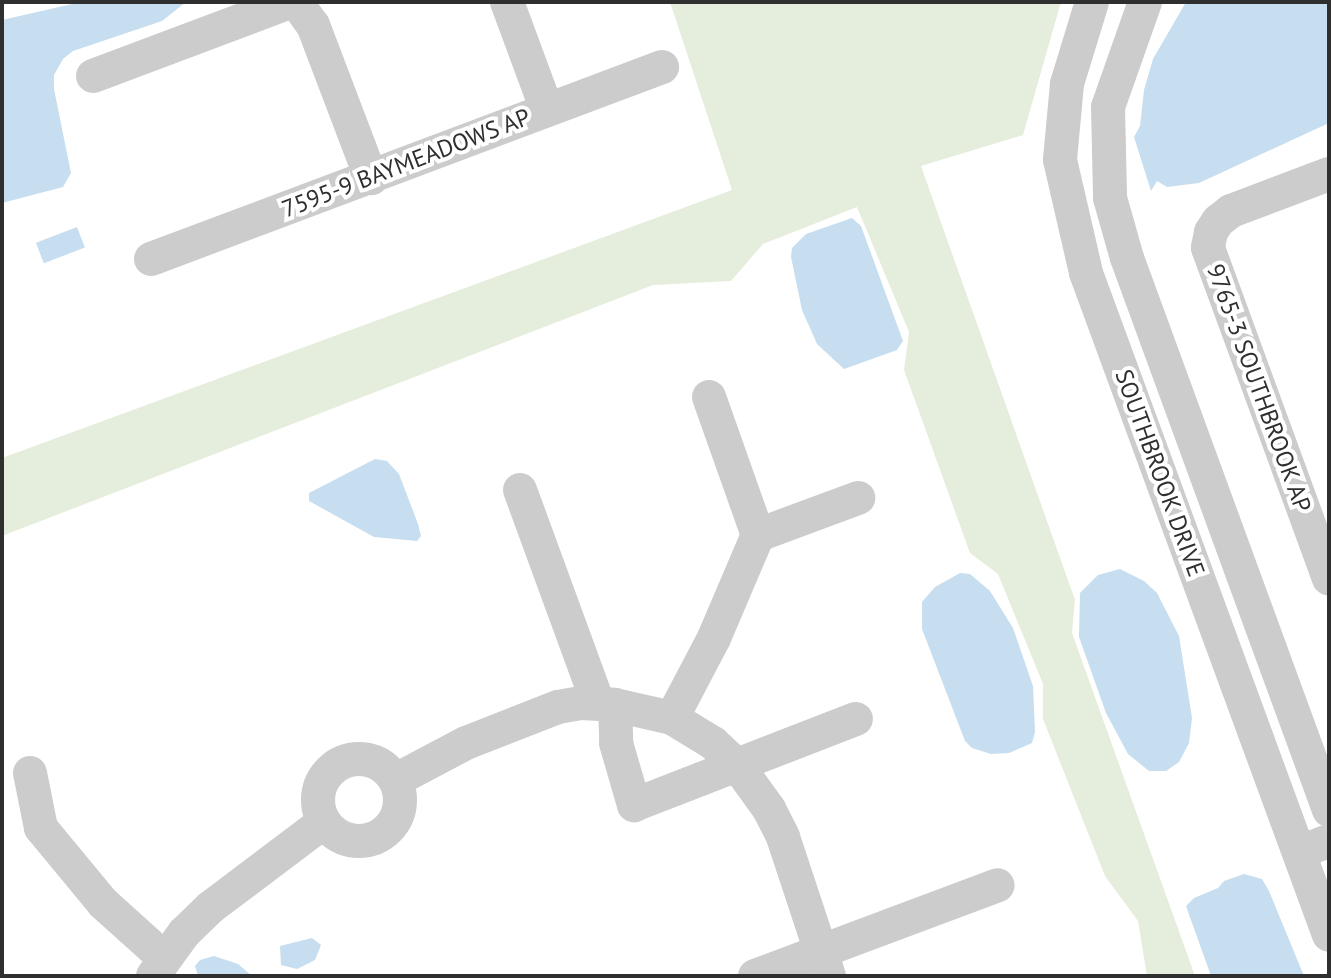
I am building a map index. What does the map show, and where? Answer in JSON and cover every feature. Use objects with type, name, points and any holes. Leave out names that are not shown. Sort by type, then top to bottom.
[{"type":"street","points":[[93,76],[290,2]]},
{"type":"street","points":[[296,2],[313,25],[371,178]]},
{"type":"street","points":[[507,2],[547,110]]},
{"type":"street","name":"SOUTHBROOK DRIVE","points":[[1092,2],[1067,84],[1060,160],[1086,273],[1314,846],[1329,935]]},
{"type":"street","name":"SOUTHBROOK DRIVE","points":[[1145,2],[1108,107],[1110,198],[1127,258],[1329,810]]},
{"type":"street","name":"7595-9 BAYMEADOWS AP","points":[[151,259],[662,67]]},
{"type":"street","name":"9765-3 SOUTHBROOK AP","points":[[1329,174],[1231,211],[1218,221],[1211,232],[1208,248],[1329,579]]},
{"type":"street","points":[[1086,273],[1127,258]]},
{"type":"street","points":[[672,718],[714,638],[758,535],[709,397]]},
{"type":"street","points":[[520,490],[607,704],[634,805],[856,719]]},
{"type":"street","points":[[758,535],[858,498]]},
{"type":"street","points":[[396,780],[466,743],[558,707],[607,704],[672,718],[713,743],[738,766],[769,809],[783,837],[825,964]]},
{"type":"street","points":[[365,758],[377,762],[396,780],[401,803],[398,815],[384,833],[359,842],[345,839],[324,822],[318,796],[321,783],[339,763],[365,758]]},
{"type":"street","points":[[30,773],[41,828],[158,967],[211,907],[324,822]]},
{"type":"street","points":[[755,976],[825,964],[998,885]]},
{"type":"green space","points":[[670,2],[1061,2],[1023,135],[921,166],[1075,600],[1072,633],[1195,976],[1147,976],[1138,921],[1105,876],[1043,719],[1043,684],[998,574],[970,553],[904,370],[909,332],[857,207],[763,244],[731,281],[653,285],[2,536],[2,458],[732,190]]},
{"type":"water","points":[[81,2],[186,2],[162,21],[73,51],[63,59],[54,75],[54,89],[71,173],[63,187],[2,203],[2,20]]},
{"type":"water","points":[[1186,2],[1329,2],[1329,123],[1199,183],[1167,187],[1157,181],[1151,191],[1134,137],[1140,126],[1144,90],[1153,59]]},
{"type":"water","points":[[852,218],[861,226],[903,341],[897,350],[844,369],[817,344],[802,310],[791,257],[792,248],[806,234]]},
{"type":"water","points":[[77,227],[85,248],[44,263],[36,243]]},
{"type":"water","points":[[375,459],[387,461],[399,474],[418,524],[421,536],[417,541],[374,537],[309,501],[309,493]]},
{"type":"water","points":[[1120,569],[1144,581],[1157,593],[1179,636],[1192,718],[1189,743],[1179,762],[1166,771],[1149,771],[1128,754],[1106,713],[1079,637],[1080,593],[1098,575]]},
{"type":"water","points":[[960,573],[970,574],[990,591],[1013,628],[1033,686],[1035,732],[1032,743],[1009,753],[991,754],[972,748],[965,741],[922,629],[922,602],[935,587]]},
{"type":"water","points":[[1244,874],[1262,879],[1304,976],[1211,976],[1186,906],[1194,898],[1218,888],[1224,881]]},
{"type":"water","points":[[312,938],[321,945],[315,960],[297,969],[281,965],[280,946]]},
{"type":"water","points":[[214,956],[238,964],[252,976],[198,976],[195,966],[200,960]]}]
